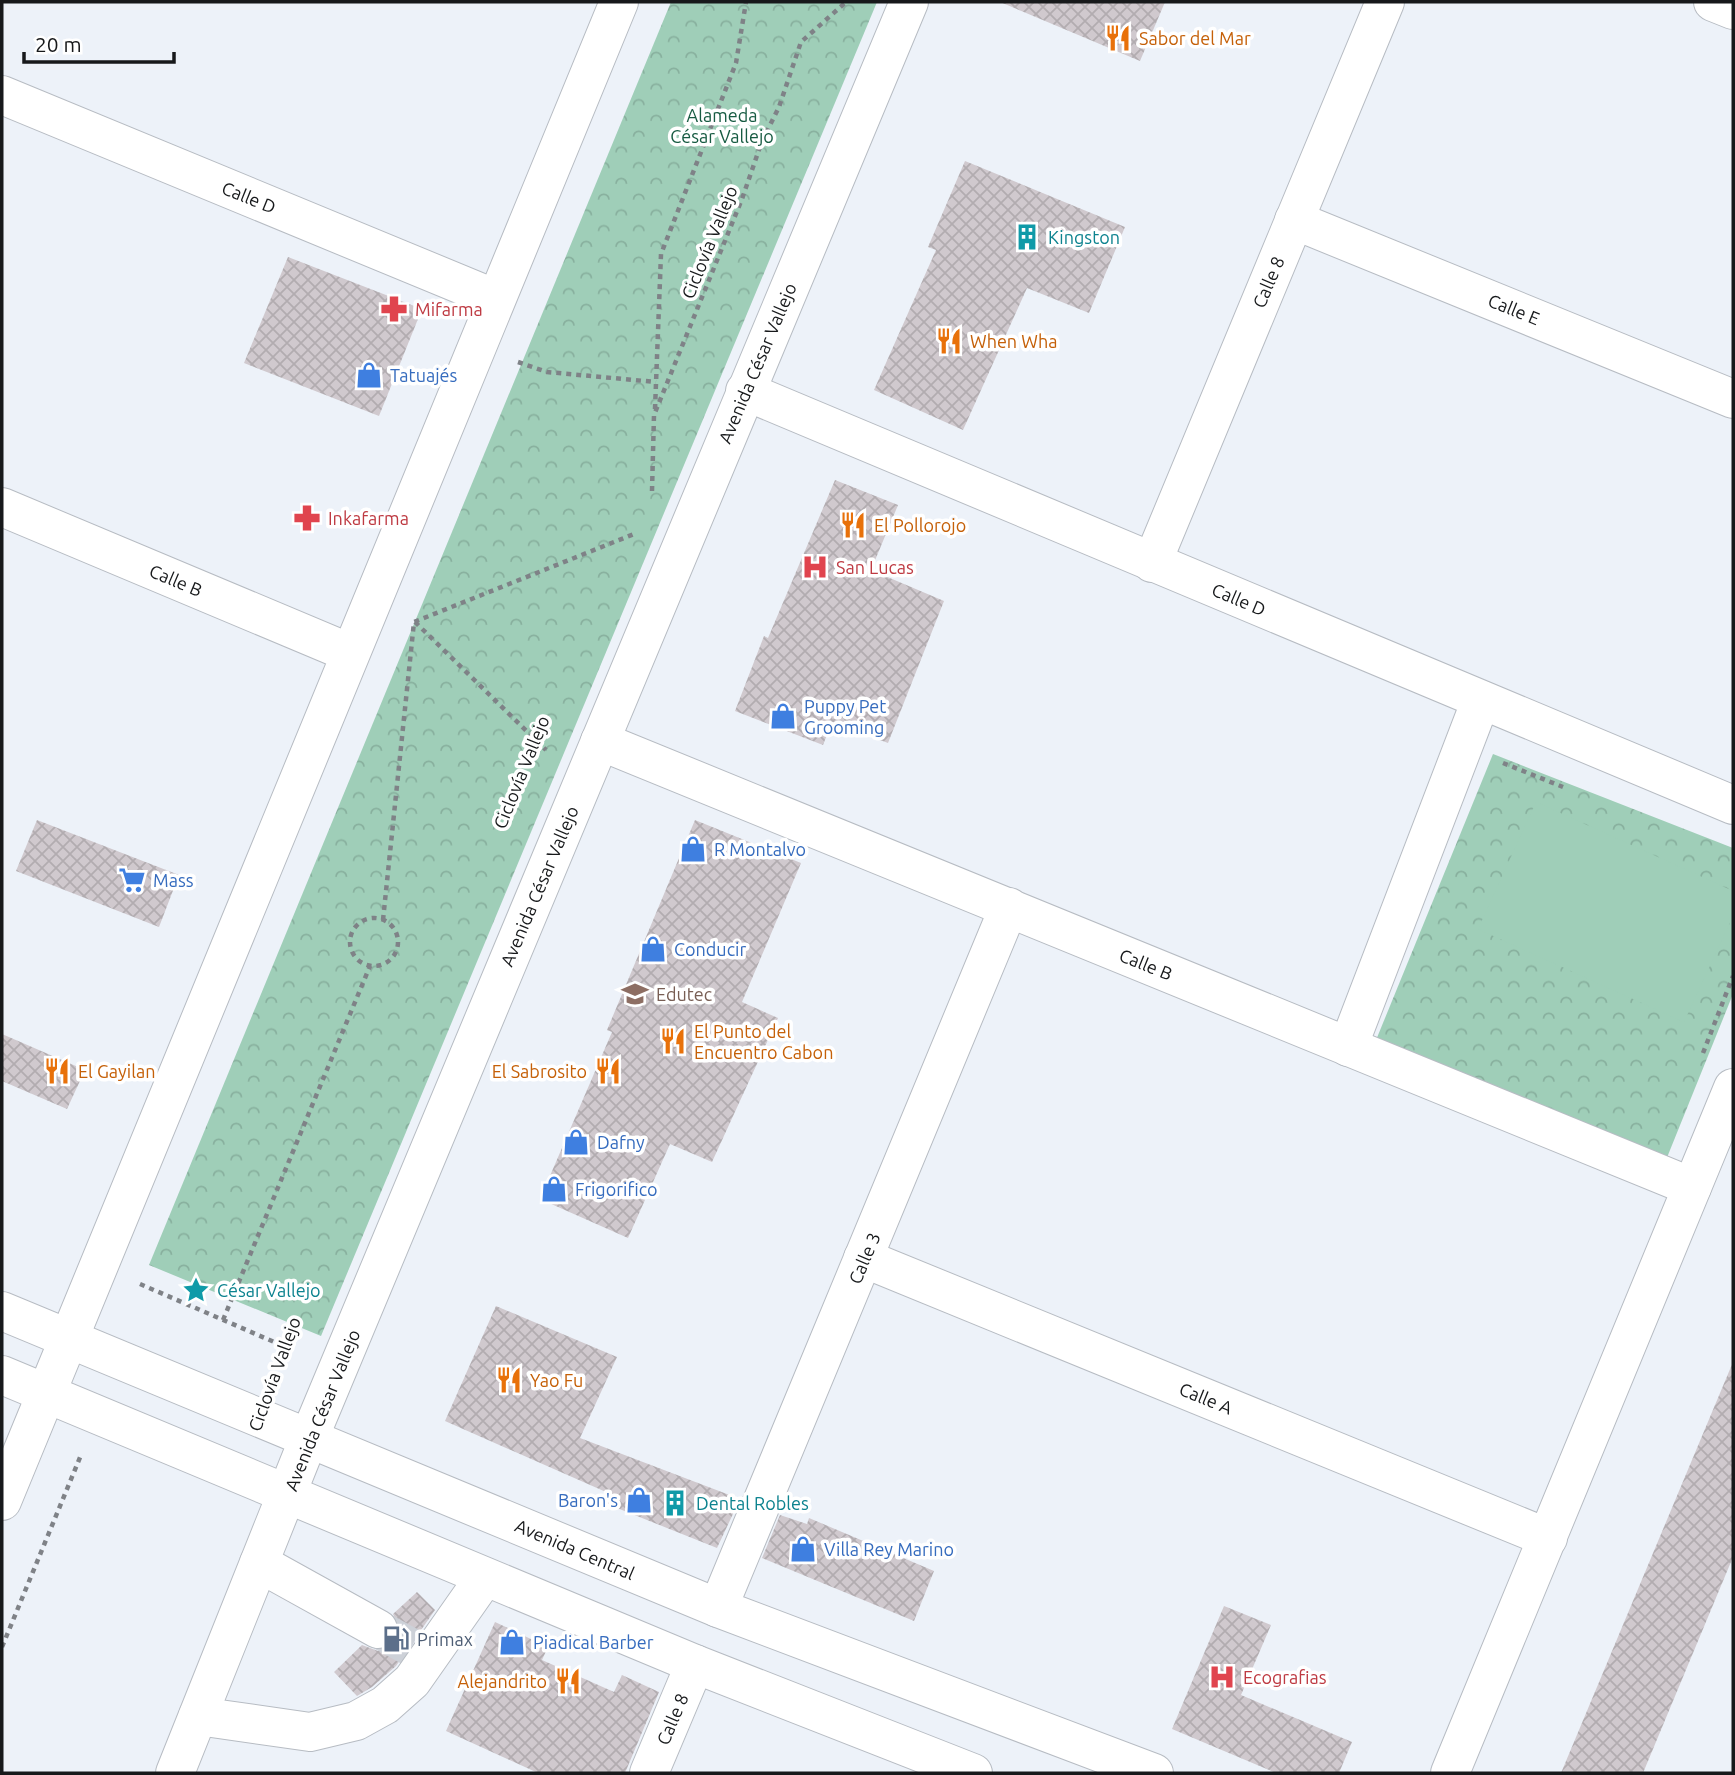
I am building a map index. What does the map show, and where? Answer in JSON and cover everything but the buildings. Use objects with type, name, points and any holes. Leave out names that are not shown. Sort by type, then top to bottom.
[{"type":"street","points":[[2,1501],[620,2]]},
{"type":"street","name":"Avenida César Vallejo","points":[[175,1773],[309,1438],[909,2]]},
{"type":"street","name":"Calle 8","points":[[1152,563],[1385,2]]},
{"type":"street","points":[[1713,2],[1733,10]]},
{"type":"street","name":"Calle D","points":[[2,94],[496,299]]},
{"type":"street","name":"Calle E","points":[[1294,220],[1733,399]]},
{"type":"street","name":"Calle D","points":[[745,391],[1733,806]]},
{"type":"street","name":"Calle B","points":[[2,507],[350,653]]},
{"type":"street","points":[[1348,1047],[1482,700]]},
{"type":"street","name":"Calle B","points":[[593,757],[1009,907],[1692,1188]]},
{"type":"street","name":"Calle 3","points":[[718,1608],[1009,907]]},
{"type":"street","points":[[1450,1773],[1733,1088]]},
{"type":"street","name":"Calle A","points":[[863,1258],[1548,1538]]},
{"type":"street","name":"Avenida Central","points":[[2,1311],[718,1608],[1154,1773]]},
{"type":"street","points":[[2,1375],[695,1664],[973,1773]]},
{"type":"street","points":[[259,1563],[378,1629]]},
{"type":"street","points":[[198,1716],[310,1732],[356,1721],[385,1705],[412,1681],[422,1652],[485,1577]]},
{"type":"street","name":"Calle 8","points":[[649,1773],[695,1664]]},
{"type":"path","points":[[654,415],[661,254],[736,64],[746,2]]},
{"type":"path","name":"Ciclovía Vallejo","points":[[649,497],[653,488],[654,415],[742,199],[762,142],[779,107],[800,42],[846,2]]},
{"type":"path","points":[[477,348],[547,372],[656,382]]},
{"type":"path","points":[[629,546],[638,524]]},
{"type":"path","points":[[415,622],[634,534]]},
{"type":"path","points":[[375,595],[415,622],[545,750],[593,757]]},
{"type":"path","points":[[383,919],[415,622]]},
{"type":"path","name":"Ciclovía Vallejo","points":[[540,763],[550,737]]},
{"type":"path","points":[[1495,760],[1568,789]]},
{"type":"path","points":[[368,919],[383,919],[390,923],[398,936],[397,951],[386,963],[370,966],[362,963],[352,951],[351,934],[368,919]]},
{"type":"path","points":[[223,1320],[370,966]]},
{"type":"path","points":[[98,1265],[338,1369]]},
{"type":"path","name":"Ciclovía Vallejo","points":[[271,1422],[301,1339]]},
{"type":"path","points":[[2,1647],[82,1451]]},
{"type":"green space","name":"Alameda César Vallejo","points":[[671,2],[877,2],[321,1336],[149,1265]]},
{"type":"green space","points":[[1493,754],[1733,848],[1733,994],[1666,1160],[1374,1045]]},
{"type":"green space","points":[[1536,802],[1733,891],[1733,916],[1684,1022],[1478,929]]},
{"type":"tunnel","points":[[378,1629],[414,1649]]},
{"type":"place","name":"Sabor del Mar","points":[[1118,38]]},
{"type":"place","name":"Kingston","points":[[1027,237]]},
{"type":"place","name":"Mifarma","points":[[394,309]]},
{"type":"place","name":"When Wha","points":[[949,341]]},
{"type":"place","name":"Tatuajés","points":[[369,375]]},
{"type":"place","name":"Inkafarma","points":[[307,518]]},
{"type":"place","name":"El Pollorojo","points":[[853,525]]},
{"type":"place","name":"San Lucas","points":[[815,567]]},
{"type":"place","name":"Puppy Pet Grooming","points":[[783,716]]},
{"type":"place","name":"R Montalvo","points":[[693,849]]},
{"type":"place","name":"Mass","points":[[132,880]]},
{"type":"place","name":"Conducir","points":[[653,949]]},
{"type":"place","name":"Edutec","points":[[635,994]]},
{"type":"place","name":"El Punto del Encuentro Cabon","points":[[673,1041]]},
{"type":"place","name":"El Gayilan","points":[[57,1071]]},
{"type":"place","name":"El Sabrosito","points":[[608,1071]]},
{"type":"place","name":"Dafny","points":[[576,1142]]},
{"type":"place","name":"Frigorifico","points":[[554,1189]]},
{"type":"place","name":"César Vallejo","points":[[196,1290]]},
{"type":"place","name":"Yao Fu","points":[[509,1380]]},
{"type":"place","name":"Baron's","points":[[639,1500]]},
{"type":"place","name":"Dental Robles","points":[[675,1503]]},
{"type":"place","name":"Villa Rey Marino","points":[[803,1549]]},
{"type":"place","name":"Primax","points":[[396,1639]]},
{"type":"place","name":"Piadical Barber","points":[[512,1642]]},
{"type":"place","name":"Ecografias","points":[[1222,1677]]},
{"type":"place","name":"Alejandrito","points":[[568,1681]]}]
